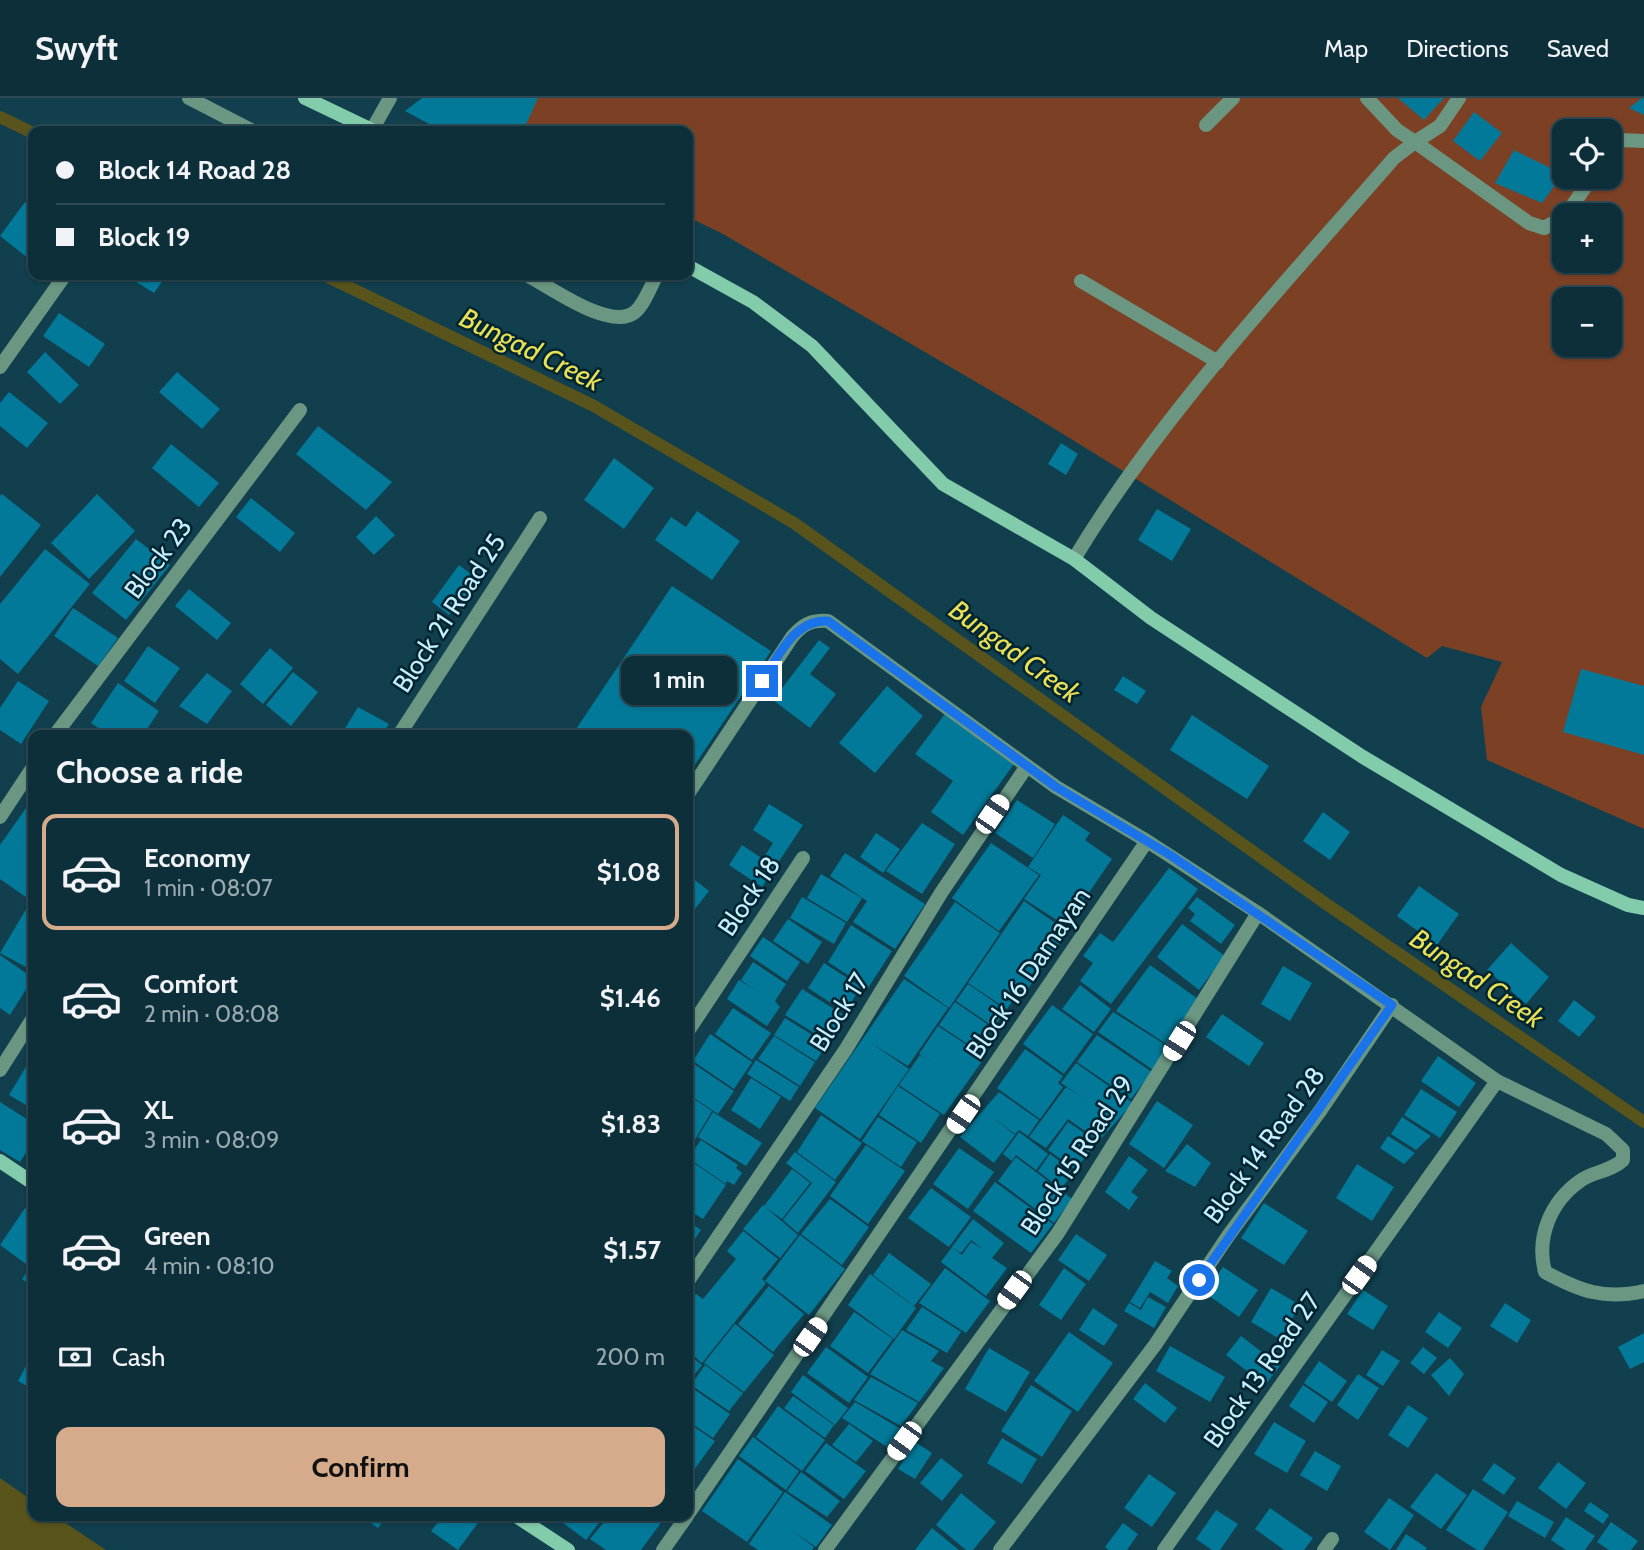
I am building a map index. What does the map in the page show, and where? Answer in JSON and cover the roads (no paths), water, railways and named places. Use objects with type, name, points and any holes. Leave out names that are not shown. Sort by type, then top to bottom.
[{"type":"street","points":[[189,98],[243,126]]},
{"type":"street","points":[[305,98],[363,126]]},
{"type":"street","points":[[376,126],[390,98]]},
{"type":"street","points":[[1206,125],[1233,98]]},
{"type":"street","points":[[1367,98],[1397,130],[1529,223],[1544,228],[1552,223]]},
{"type":"street","points":[[1074,559],[1146,450],[1218,362],[1394,158],[1440,126],[1459,98]]},
{"type":"street","points":[[1622,141],[1644,141]]},
{"type":"street","points":[[693,269],[753,302],[812,346],[943,484],[1074,559],[1151,618],[1363,757],[1560,875],[1628,905],[1644,908]]},
{"type":"street","points":[[0,366],[61,280]]},
{"type":"street","points":[[536,280],[603,316],[619,319],[635,312],[654,280]]},
{"type":"street","points":[[1081,281],[1218,362]]},
{"type":"street","name":"Block 23","points":[[59,730],[300,410]]},
{"type":"street","name":"Block 21 Road 25","points":[[402,730],[540,518]]},
{"type":"street","points":[[693,786],[792,636],[802,626],[814,620],[828,621],[1056,787],[1147,841],[1258,913],[1497,1081],[1606,1134],[1623,1150],[1623,1160],[1612,1169],[1581,1180],[1557,1204],[1540,1252],[1545,1272],[1580,1291],[1626,1295],[1644,1291]]},
{"type":"street","name":"Block 17","points":[[693,1274],[846,1049],[941,893],[1027,766]]},
{"type":"street","points":[[0,817],[28,775]]},
{"type":"street","name":"Block 16 Damayan","points":[[693,1506],[1147,841]]},
{"type":"street","name":"Block 18","points":[[693,1023],[803,858]]},
{"type":"street","name":"Block 15 Road 29","points":[[825,1550],[1058,1233],[1258,913]]},
{"type":"street","name":"Block 14 Road 28","points":[[1000,1550],[1156,1345],[1228,1236],[1320,1111],[1392,1005]]},
{"type":"street","points":[[0,1070],[28,1026]]},
{"type":"street","name":"Block 13 Road 27","points":[[1164,1550],[1497,1081]]},
{"type":"street","points":[[0,1161],[28,1180]]},
{"type":"street","points":[[530,1521],[568,1550]]},
{"type":"street","name":"Block 16 Damayan","points":[[663,1550],[683,1521]]},
{"type":"waterway","name":"Bungad Creek","points":[[0,117],[28,131]]},
{"type":"waterway","name":"Bungad Creek","points":[[334,280],[594,406],[794,523],[1322,901],[1644,1122]]}]
